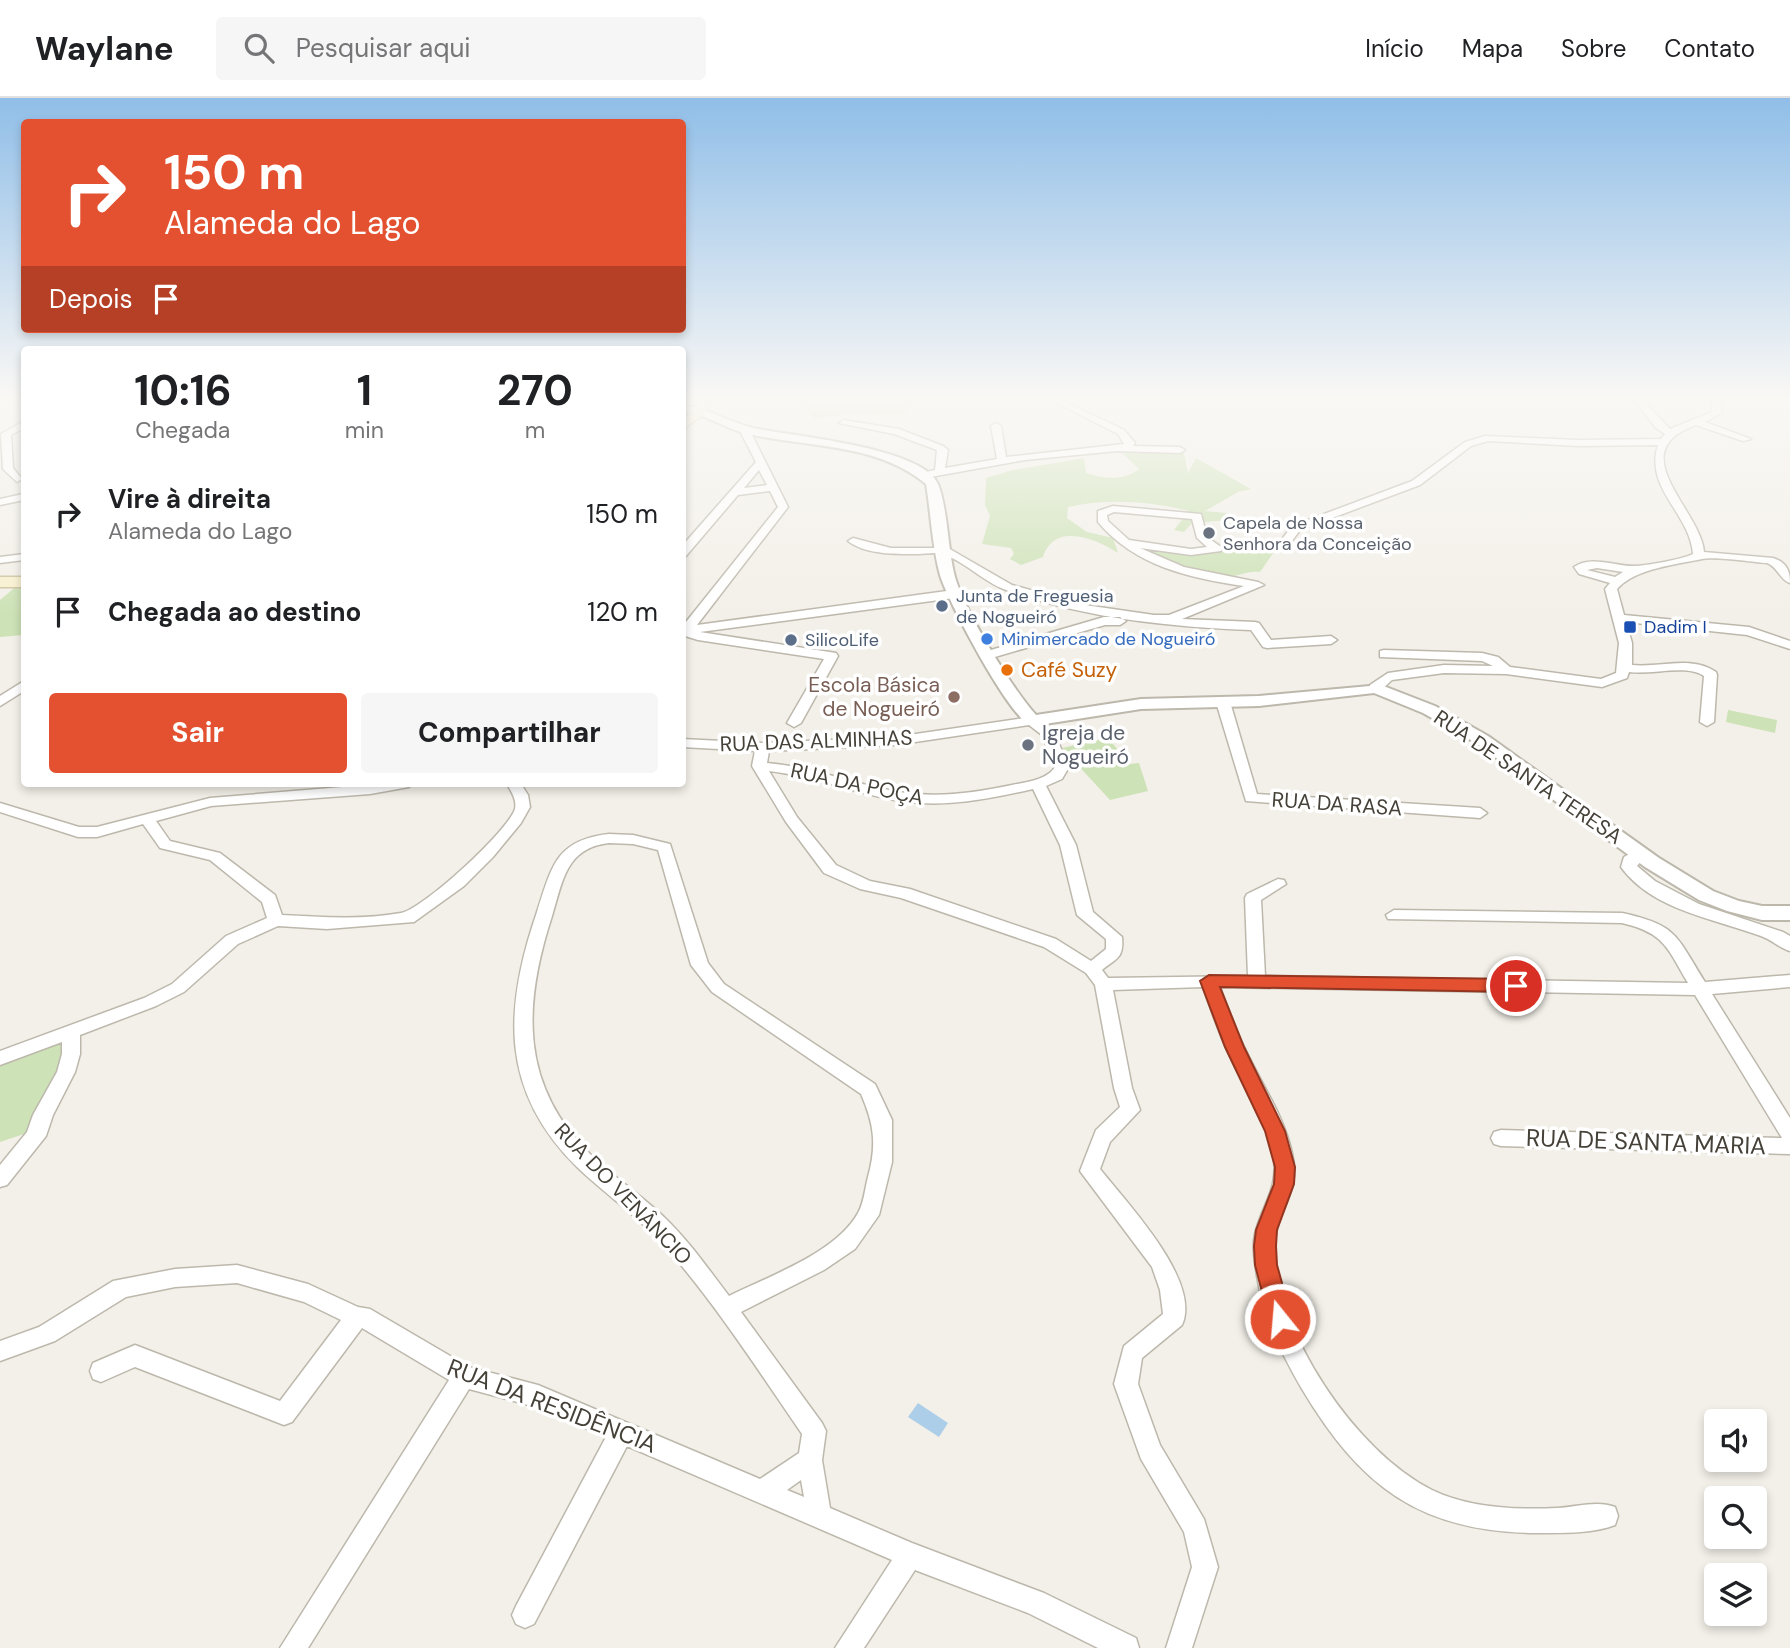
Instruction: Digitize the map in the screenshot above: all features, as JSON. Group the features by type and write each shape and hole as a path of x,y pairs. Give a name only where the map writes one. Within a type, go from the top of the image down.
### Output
{"main road":[{"path":"0,573 21,573"},
{"path":"0,582 21,582"}],"street":[{"path":"686,549 753,471"},
{"path":"686,629 783,507 764,471"},
{"path":"919,471 932,483 954,594 1013,700 1032,721 1048,733 1062,767 1057,776 1038,784 1068,845 1085,915 1114,937 1115,951 1097,977 1122,1088 1130,1110 1115,1120 1097,1143 1090,1171 1161,1262 1171,1290 1174,1318 1132,1353 1126,1384 1150,1451 1195,1528 1206,1567 1180,1648"},
{"path":"925,475 944,471"},
{"path":"1285,543 1296,528 1416,483 1432,471"},
{"path":"1659,471 1696,540 1699,555"},
{"path":"0,477 21,480"},
{"path":"735,492 773,488"},
{"path":"0,502 21,498"},
{"path":"1128,543 1191,552 1217,549 1202,538 1197,516 1113,509 1102,513 1103,522 1136,550 1209,578 1258,585 1171,620"},
{"path":"853,541 891,551 944,551 1008,587 1084,608 1185,624 1255,626 1267,645 1331,640"},
{"path":"1032,721 1141,704 1313,697 1383,690 1403,673 1444,669 1506,670 1602,683 1622,675 1626,668 1611,589 1616,581 1637,570 1693,559 1699,555 1769,559 1777,563 1790,580"},
{"path":"0,560 21,557"},
{"path":"1616,581 1583,572 1580,567 1597,565 1637,570"},
{"path":"686,630 954,594"},
{"path":"1618,618 1749,631 1790,645"},
{"path":"988,655 1104,621 1154,619"},
{"path":"686,630 698,636 832,656 793,723"},
{"path":"1384,654 1482,657 1494,660 1506,670"},
{"path":"1626,668 1652,671 1686,665 1704,670 1710,675 1707,722"},
{"path":"0,702 21,687"},
{"name":"RUA DE SANTA TERESA","path":"1383,690 1456,724 1549,786 1640,853 1718,901 1747,911 1775,915 1790,912"},
{"name":"RUA DA RASA","path":"1223,702 1251,798 1480,813"},
{"name":"RUA DAS ALMINHAS","path":"686,743 763,747 895,741 1032,721"},
{"path":"763,747 759,766 791,819 830,869 866,885 904,893 1050,943 1097,977 1698,989 1790,981"},
{"name":"RUA DA POÇA","path":"759,766 795,770 919,799 946,800 1038,784"},
{"path":"0,807 78,832 97,832 210,802 387,787"},
{"path":"0,1058 150,1002 178,988 232,940 276,920 327,923 408,918 458,882 488,854 516,820 523,807 521,795 516,787"},
{"path":"147,819 165,845 215,856 269,899 276,920"},
{"name":"RUA DO VENÂNCIO","path":"727,1308 816,1263 848,1242 869,1215 881,1162 882,1120 868,1089 718,988 697,956 665,847 649,841 600,839 576,847 564,861 536,935 524,977 521,1017 525,1061 539,1099 561,1135 606,1181 668,1235 727,1308 814,1431 810,1460 819,1516"},
{"path":"1640,853 1630,862 1629,867 1637,877 1696,908 1732,923 1771,932 1790,944"},
{"path":"1257,982 1253,898 1279,884"},
{"path":"1394,915 1622,918 1649,924 1668,936 1698,989 1790,1135"},
{"path":"1209,981 1234,1047 1275,1131 1285,1167 1284,1184 1266,1230 1266,1265 1270,1287 1295,1354 1314,1389 1341,1429 1370,1464 1393,1484 1418,1498 1494,1519 1532,1523 1606,1516"},
{"path":"0,1178 36,1136 72,1054 71,1031"},
{"name":"RUA DE SANTA MARIA","path":"1502,1138 1790,1146"},
{"name":"RUA DA RESIDÊNCIA","path":"0,1351 47,1334 121,1288 175,1278 237,1274 308,1294 357,1317 362,1316 464,1377 538,1396 909,1555 1035,1602 1126,1648"},
{"path":"101,1371 135,1356 284,1414 357,1317"},
{"path":"292,1648 464,1377"},
{"path":"525,1615 622,1431"},
{"path":"762,1492 810,1460"},
{"path":"848,1648 909,1555"}],"green space":[{"path":"1008,471 1086,471 1107,478 1133,473 1220,471 1251,489 1238,492 1205,511 1226,513 1229,520 1192,523 1184,532 1174,530 1189,511 1144,503 1113,502 1068,507 1067,518 1087,532 1113,538 1118,553 1087,538 1066,536 1048,546 1043,557 1021,565 1010,559 1014,554 1011,548 982,544 990,516 985,505 986,478"},
{"path":"1278,546 1260,572 1232,576 1194,570 1140,549 1216,551"},
{"path":"21,584 21,635 0,637 0,600"},
{"path":"1728,710 1777,720 1775,733 1726,722"},
{"path":"1108,738 1130,764 1139,763 1148,791 1110,800 1062,748"},
{"path":"52,1044 64,1044 68,1054 33,1131 0,1142 0,1065"}],"water":[{"path":"918,1403 948,1423 939,1437 908,1417"}],"place":[{"name":"Capela de Nossa Senhora da Conceição","path":"1209,533"},
{"name":"Junta de Freguesia de Nogueiró","path":"942,606"},
{"name":"Dadim I","path":"1630,627"},
{"name":"Minimercado de Nogueiró","path":"987,639"},
{"name":"SilicoLife","path":"791,640"},
{"name":"Café Suzy","path":"1007,670"},
{"name":"Escola Básica de Nogueiró","path":"954,697"},
{"name":"Igreja de Nogueiró","path":"1028,745"}],"route":[{"path":"1280,1319 1270,1287 1265,1246 1266,1230 1284,1184 1285,1167 1275,1131 1234,1047 1209,981 1516,986"}]}
